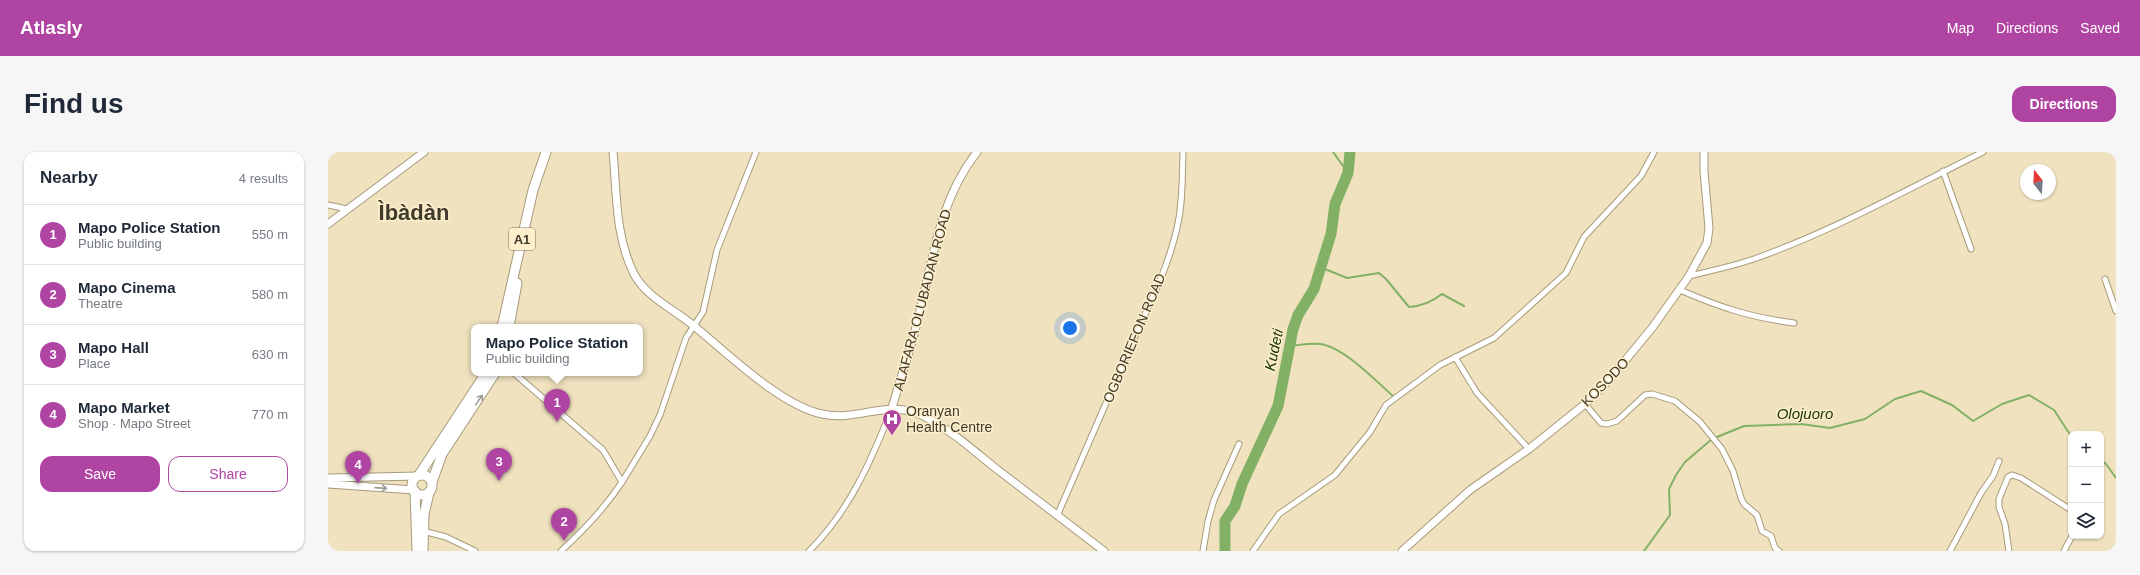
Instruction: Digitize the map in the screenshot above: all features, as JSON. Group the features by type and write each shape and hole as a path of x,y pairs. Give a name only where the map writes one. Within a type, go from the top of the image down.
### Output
{"highway":[{"name":"A1","path":"510,324 537,176 546,152"},
{"name":"A1","path":"503,324 530,214 553,152"},
{"path":"417,551 414,490 412,484 484,376"},
{"path":"423,551 423,531 429,493 442,454 494,376"},
{"path":"418,476 425,475 432,482"},
{"path":"414,490 422,495 429,493"}],"main road":[{"path":"328,224 424,152"},
{"path":"613,152 619,229 635,274 648,292 694,326 741,365 803,408 828,416 842,416 892,408 908,409 933,421 1104,551"},
{"name":"ALAFARA OLUBADAN ROAD","path":"892,408 910,350 939,229 956,185 977,152"},
{"name":"KOSODO","path":"1402,551 1470,490 1529,449 1585,404 1623,364 1680,290 1701,256 1707,243 1709,228 1704,171 1704,152"},
{"path":"328,484 418,476"},
{"path":"328,478 346,482 414,490"}],"street":[{"path":"561,551 594,518 612,496 652,433 660,415 679,353 686,338 703,312 717,250 756,152"},
{"name":"OGBORIEFON ROAD","path":"1057,516 1127,355 1153,301 1177,229 1181,206 1183,152"},
{"path":"1253,551 1279,514 1335,475 1362,442 1386,405 1427,374 1455,357 1494,338 1566,273 1584,237 1641,176 1654,152"},
{"path":"1689,276 1732,265 1772,252 1864,210 1983,152"},
{"path":"1943,171 1971,249"},
{"path":"328,205 347,209"},
{"path":"2105,279 2116,311"},
{"path":"1680,290 1730,311 1757,318 1794,322"},
{"path":"1455,357 1478,393 1529,449"},
{"path":"517,376 603,450 622,482"},
{"path":"1585,404 1601,423 1607,424 1616,421 1645,395 1652,394 1675,401 1700,422 1722,449 1733,470 1744,504 1757,515 1762,531 1771,536 1775,548 1779,551"},
{"path":"809,551 830,526 863,476 892,408"},
{"path":"1203,551 1208,521 1214,500 1239,444"},
{"path":"1950,551 1981,493 1993,476 1999,461"},
{"path":"2009,551 1999,507 1999,499 2008,477 2012,475 2021,478 2068,508"},
{"path":"423,531 446,537 475,551"},
{"path":"2064,551 2070,539"}],"waterway":[{"path":"1333,152 1348,173"},
{"name":"Kudeti","path":"1225,551 1225,521 1235,506 1242,484 1278,406 1293,329 1298,315 1314,289 1331,234 1335,204 1348,173 1350,152"},
{"path":"1320,267 1347,278 1379,273 1386,279 1409,307 1427,303 1442,294 1464,306"},
{"path":"1290,346 1309,344 1329,346 1349,358 1394,397"},
{"name":"Olojuoro","path":"1644,551 1670,515 1669,489 1685,462 1712,439 1744,426 1801,424 1830,428 1865,419 1895,399 1921,391 1952,405 1973,421 2002,404 2029,395 2054,410 2068,431"},
{"name":"Olojuoro","path":"2104,462 2116,478"}],"place":[{"name":"Mapo Police Station","path":"557,422"},
{"name":"Oranyan Health Centre","path":"892,436"},
{"name":"Mapo Hall","path":"499,481"},
{"name":"Mapo Market","path":"358,484"},
{"name":"Mapo Cinema","path":"564,541"}],"district":[{"name":"Ìbàdàn","path":"414,212"}]}
